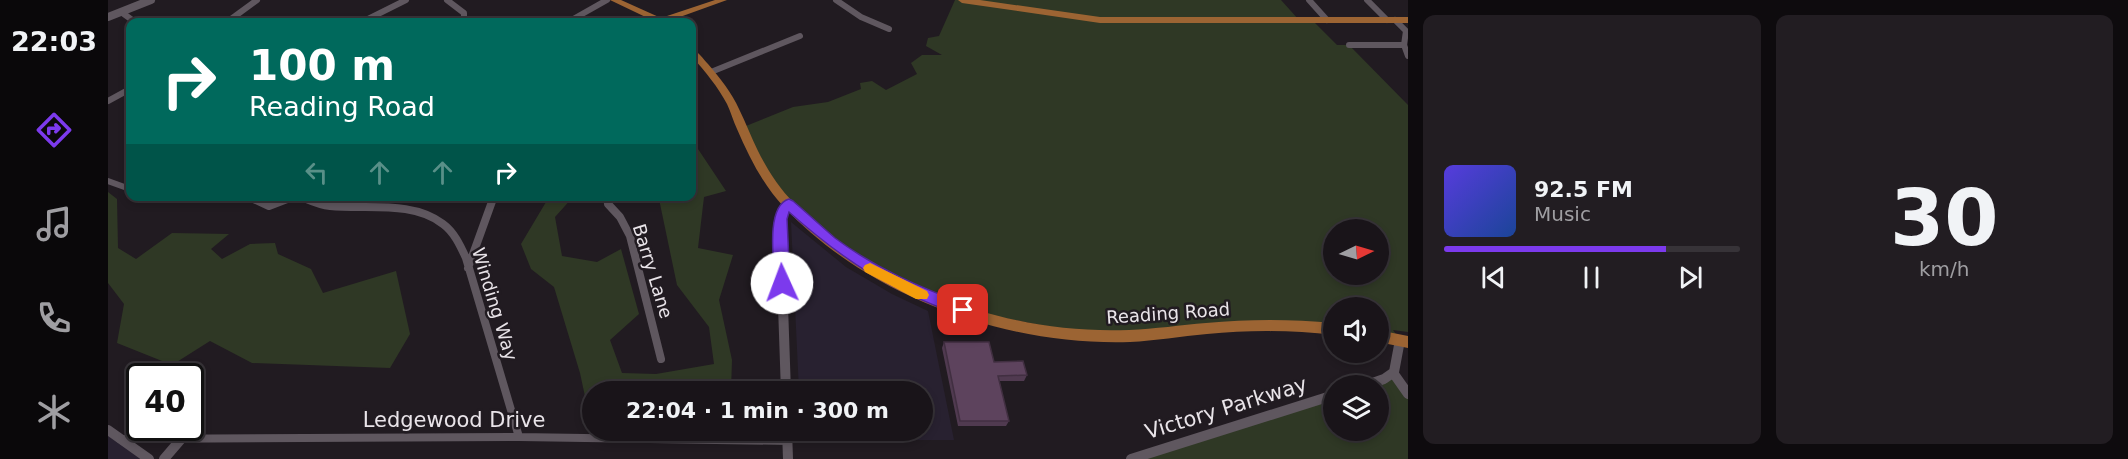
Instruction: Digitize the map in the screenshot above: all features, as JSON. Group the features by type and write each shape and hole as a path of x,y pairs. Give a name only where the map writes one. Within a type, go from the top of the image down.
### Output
{"main road":[{"path":"614,0 652,18"},
{"path":"672,18 723,0"},
{"path":"962,0 1100,20 1408,20"},
{"name":"Reading Road","path":"696,56 711,72 733,106 754,156 789,204 845,252 901,285 963,310 1029,327 1096,336 1142,335 1251,325 1323,328"},
{"path":"1389,338 1404,341"}],"street":[{"path":"108,17 151,0"},
{"path":"231,18 257,0"},
{"path":"370,18 405,0"},
{"path":"447,0 464,13 464,18"},
{"path":"575,18 607,0"},
{"path":"836,0 861,17 889,29"},
{"path":"1309,0 1327,20"},
{"path":"1367,0 1406,32 1404,45 1408,56"},
{"path":"121,12 129,18"},
{"path":"711,72 800,36"},
{"path":"1349,45 1404,45"},
{"path":"108,101 126,91"},
{"path":"108,181 126,188"},
{"name":"Winding Way","path":"258,201 269,206 283,201"},
{"name":"Winding Way","path":"312,201 327,206 405,208 438,220 459,240 519,437"},
{"path":"370,206 372,201"},
{"path":"468,268 493,201"},
{"name":"Barry Lane","path":"608,201 620,217 630,236 661,359"},
{"path":"786,381 780,219 783,210 789,204"},
{"path":"1389,376 1394,374 1398,368 1404,341"},
{"path":"1394,374 1408,394"},
{"name":"Victory Parkway","path":"1131,459 1323,398"},
{"path":"108,430 149,459"},
{"name":"Ledgewood Drive","path":"204,438 582,438"},
{"name":"Ledgewood Drive","path":"120,439 126,439"},
{"path":"164,459 179,441"},
{"path":"787,441 788,459"}],"shaded area":[{"path":"791,222 846,267 892,294 928,311 954,440 933,440 933,381 799,381"},
{"path":"108,430 149,459 108,459"}],"green space":[{"path":"955,0 1281,0 1299,20 1312,20 1337,45 1349,45 1408,105 1408,332 1393,330 1400,340 1389,338 1389,297 1323,297 1323,327 1096,336 963,310 869,267 789,204 741,128 793,107 828,102 861,89 860,83 872,81 886,90 917,74 911,63 922,55 942,55 926,46 928,38 939,36"},
{"path":"696,146 726,191 704,197 698,248 733,255 719,300 732,360 731,381 582,382 554,287 531,269 521,244 547,201 569,201 555,217 562,256 597,262 621,249 639,314 610,340 622,373 656,374 714,364 709,327 677,285 659,201 696,201"},
{"path":"108,192 117,199 118,248 136,259 172,233 229,234 211,249 222,259 250,244 275,243 278,254 311,269 323,293 396,271 410,334 390,368 252,363 210,341 175,363 167,363 117,343 124,304 108,283"},
{"path":"1394,374 1408,394 1408,459 1131,459 1323,398 1323,441 1389,441 1389,378"}],"building":[{"path":"944,342 989,342 994,362 1023,361 1027,375 998,376 1009,421 960,421"}],"slow traffic":[{"path":"870,268 921,295"}],"route":[{"path":"782,283 780,215 789,204 815,229 868,267 920,294 963,310"}]}
